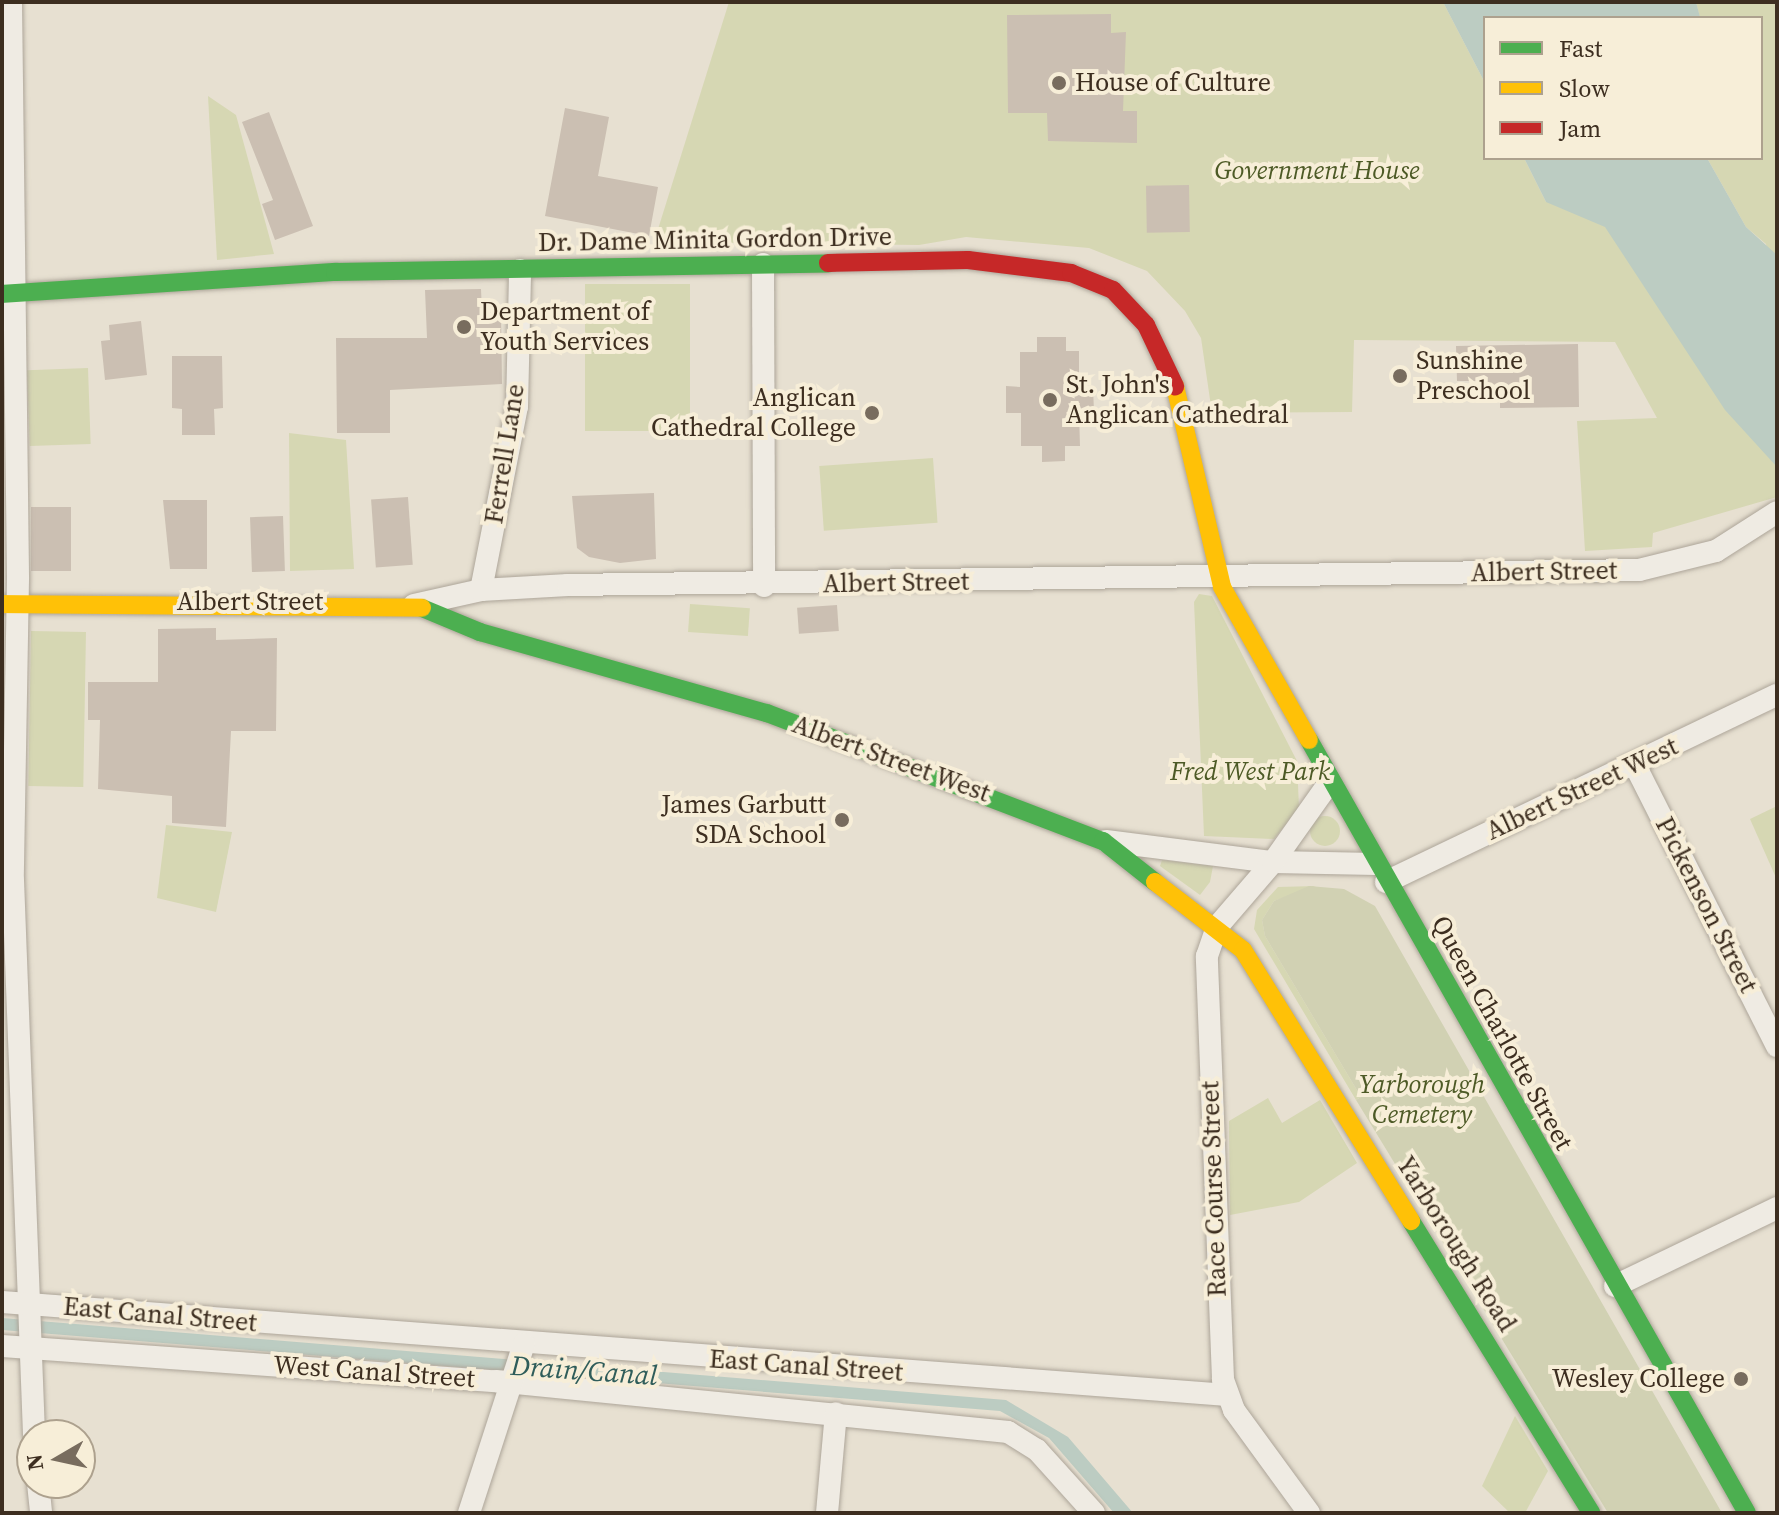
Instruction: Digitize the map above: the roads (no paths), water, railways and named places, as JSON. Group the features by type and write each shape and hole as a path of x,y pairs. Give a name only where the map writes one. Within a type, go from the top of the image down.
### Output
{"main road":[{"name":"Dr. Dame Minita Gordon Drive","path":"8,294 335,272 998,261 1071,273 1113,290 1146,325 1174,380 1217,576"},
{"name":"Queen Charlotte Street","path":"1217,576 1329,783 1747,1513"},
{"name":"Albert Street","path":"10,604 414,605"},
{"name":"Albert Street West","path":"414,605 480,632 767,713 1103,841"},
{"name":"Yarborough Road","path":"1103,841 1217,927 1253,965 1591,1513"}],"street":[{"path":"11,2 8,294 13,852 27,1326 33,1419"},
{"path":"763,264 764,586"},
{"name":"Ferrell Lane","path":"481,590 517,407 520,270"},
{"name":"Albert Street","path":"414,605 481,590 1664,568 1716,551 1777,512"},
{"name":"Albert Street West","path":"1103,841 1381,873 1635,765 1777,695"},
{"name":"Pickenson Street","path":"1635,765 1777,1046"},
{"name":"Race Course Street","path":"1227,1395 1212,1197 1207,956 1217,927 1273,862 1329,783"},
{"path":"1615,1286 1777,1208"},
{"name":"East Canal Street","path":"2,1302 27,1326 519,1363 1227,1395"},
{"name":"West Canal Street","path":"2,1346 27,1326 519,1363 836,1413 1008,1432 1037,1450 1094,1513"},
{"path":"469,1513 519,1363"},
{"path":"1227,1395 1309,1513"},
{"path":"827,1513 836,1413"}],"water":[{"path":"1443,2 1696,2 1700,16 1483,16 1483,79"},
{"path":"1525,160 1708,160 1746,227 1777,255 1777,467 1725,410 1605,227 1546,202"},
{"name":"Drain/Canal","path":"2,1318 1006,1400 1068,1437 1133,1513 1114,1513 1049,1438 1000,1411 2,1330"}],"place":[{"name":"House of Culture","path":"1059,83"},
{"name":"Department of Youth Services","path":"464,327"},
{"name":"Sunshine Preschool","path":"1400,376"},
{"name":"St. John's Anglican Cathedral","path":"1050,400"},
{"name":"Anglican Cathedral College","path":"872,413"},
{"name":"James Garbutt SDA School","path":"842,820"},
{"name":"Wesley College","path":"1741,1379"}],"park label":[{"name":"Government House","path":"1317,171"},
{"name":"Fred West Park","path":"1250,772"},
{"name":"Yarborough Cemetery","path":"1422,1100"}]}
